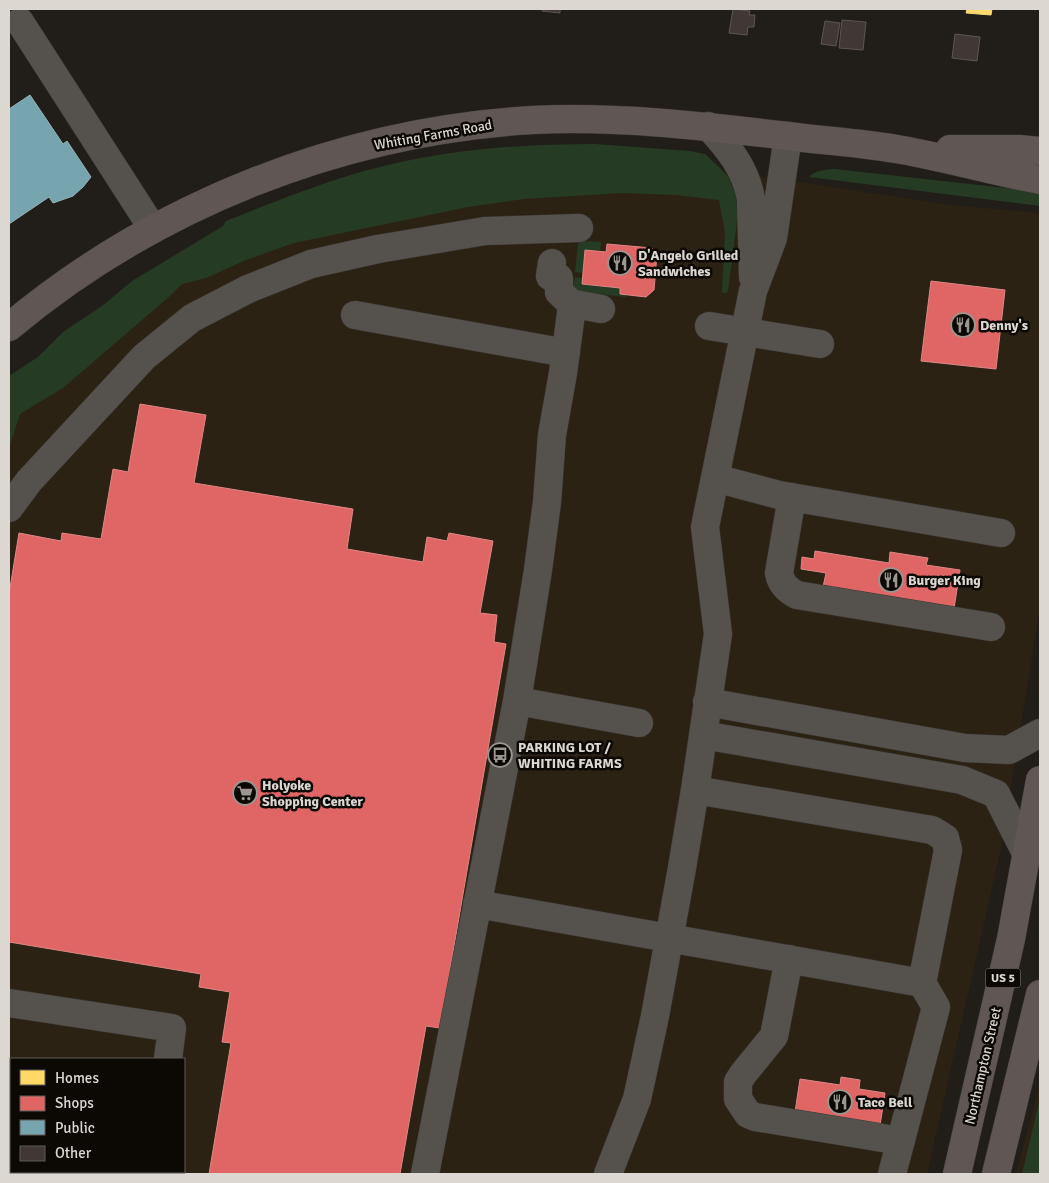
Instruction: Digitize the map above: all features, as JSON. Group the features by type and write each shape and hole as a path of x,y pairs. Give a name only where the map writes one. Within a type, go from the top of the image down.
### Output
{"main road":[{"name":"Whiting Farms Road","path":"9,327 94,263 153,228 220,196 299,165 340,153 419,135 495,124 575,119 708,126 901,150 1040,180"},
{"name":"Whiting Farms Road","path":"901,150 1040,150"},
{"name":"Northampton Street","path":"957,1174 1009,948 1040,780"},
{"path":"996,1174 1040,994"}],"lane":[{"path":"20,22 153,228"},
{"path":"708,126 725,144 739,165 749,187 753,291"},
{"path":"608,1174 637,1099 655,1016 695,790 718,634 705,527 753,291 773,238 788,136"},
{"path":"9,508 29,481 144,358 192,318 248,289 310,264 378,249 485,231 579,228"},
{"path":"552,263 550,276 559,278 559,292 573,305 601,309"},
{"path":"425,1174 517,701 547,502 552,435 573,305"},
{"path":"354,315 566,353"},
{"path":"709,326 820,344"},
{"path":"715,478 792,497 1001,532"},
{"path":"792,497 778,572 780,581 790,592 797,595 991,627"},
{"path":"517,701 639,723"},
{"path":"708,702 965,748 1008,750 1040,733"},
{"path":"703,734 962,780 996,794 1026,853"},
{"path":"695,790 932,830 944,838 948,850 922,983 936,1007 892,1174"},
{"path":"478,904 922,983"},
{"path":"788,959 766,1024 772,1040 738,1082 738,1099 748,1114 756,1117 901,1140"},
{"path":"9,1003 172,1028 168,1058"}],"shaded area":[{"name":"Holyoke Shopping Center","path":"701,167 950,205 1040,213 1040,608 1000,853 927,1174 9,1174 9,405 287,209"},
{"path":"1040,1084 1040,1174 1016,1174"}],"green space":[{"path":"595,144 690,151 705,154 721,169 728,177 735,193 738,213 728,291 726,293 722,291 725,233 719,200 676,195 622,193 524,199 468,207 294,243 246,260 206,278 182,284 63,388 20,414 9,448 9,376 38,357 63,332 102,306 132,281 223,226 226,221 326,183 388,165 490,148"},
{"path":"835,169 1006,188 1040,194 1040,206 809,177 817,172"},
{"path":"580,241 601,242 600,251 585,250 583,273 575,272"},
{"path":"575,277 582,278 582,284 620,288 620,294 627,295 626,297 578,292 573,288"},
{"path":"1040,1098 1040,1174 1022,1174"}],"building: Homes":[{"path":"967,9 992,9 991,15 966,13"}],"building: Shops":[{"name":"D'Angelo Grilled Sandwiches","path":"607,244 652,248 657,254 654,290 646,297 620,294 620,288 582,284 585,250 606,252"},
{"name":"Denny's","path":"931,281 1005,290 996,369 921,361"},
{"name":"Holyoke Shopping Center","path":"140,404 206,415 194,483 353,509 347,549 423,562 427,537 447,541 449,533 493,541 480,613 497,615 494,642 506,644 440,1028 426,1026 400,1174 209,1174 231,1043 222,1042 230,992 199,987 201,974 9,942 9,594 19,533 61,541 62,533 101,539 113,469 128,472"},
{"name":"Burger King","path":"815,551 889,563 890,552 928,558 926,565 960,570 953,615 823,587 826,573 801,569 802,557 814,559"},
{"name":"Taco Bell","path":"841,1077 860,1080 859,1089 885,1093 879,1132 794,1119 800,1079 840,1085"}],"building: Public":[{"path":"30,95 63,144 67,141 91,177 73,196 53,203 49,197 9,224 9,109"}],"building: Other":[{"path":"543,9 560,9 560,13 542,11"},
{"path":"733,9 750,11 749,15 755,15 754,27 748,27 747,35 729,33"},
{"path":"842,20 866,22 863,50 839,48"},
{"path":"825,21 840,23 836,46 821,44"},
{"path":"955,34 980,37 977,61 952,58"}],"place":[{"name":"D'Angelo Grilled Sandwiches","path":"620,263"},
{"name":"Denny's","path":"963,325"},
{"name":"Burger King","path":"891,580"},
{"name":"PARKING LOT / WHITING FARMS","path":"500,755"},
{"name":"Holyoke Shopping Center","path":"245,793"},
{"name":"Taco Bell","path":"840,1102"}]}
